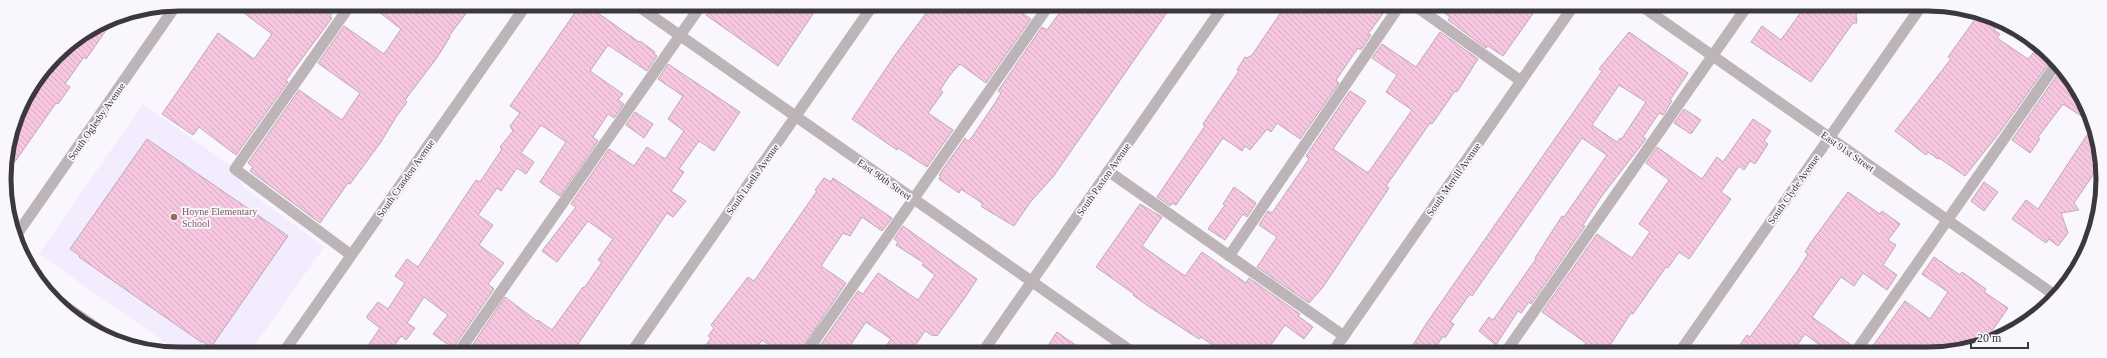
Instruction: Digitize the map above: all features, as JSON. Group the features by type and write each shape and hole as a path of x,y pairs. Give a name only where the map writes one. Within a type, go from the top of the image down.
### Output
{"street":[{"name":"South Oglesby Avenue","path":"19,230 172,11"},
{"path":"346,11 235,169 351,255"},
{"name":"South Crandon Avenue","path":"287,347 522,11"},
{"name":"East 90th Street","path":"645,11 1126,347"},
{"path":"462,347 697,11"},
{"name":"South Luella Avenue","path":"635,347 870,11"},
{"path":"810,347 1045,11"},
{"name":"South Paxton Avenue","path":"986,347 1220,11"},
{"path":"1229,256 1396,11"},
{"path":"1422,11 1521,81"},
{"name":"South Merrill Avenue","path":"1336,347 1570,11"},
{"name":"East 91st Street","path":"1648,11 2051,293"},
{"path":"1509,347 1744,11"},
{"name":"South Clyde Avenue","path":"1683,347 1918,11"},
{"path":"1859,347 2054,68"},
{"path":"1108,171 1344,336"}],"shaded area":[{"name":"Hoyne Elementary School","path":"143,104 231,166 243,187 324,247 253,347 171,347 39,254"}],"building":[{"path":"241,11 333,11 330,16 332,18 286,80 288,82 236,155 199,127 193,135 162,114 218,33 254,59 272,34"},
{"path":"378,11 412,11 417,14 419,11 468,11 449,36 450,37 436,59 405,100 407,102 381,142 350,184 348,183 320,223 250,171 253,167 248,163 299,90 342,120 360,93 318,63 344,26 384,54 401,29"},
{"path":"576,11 595,11 639,42 640,41 655,52 654,54 657,56 647,71 608,45 590,71 623,94 618,100 624,104 614,118 608,114 593,137 598,141 560,196 540,182 566,142 541,125 521,153 534,162 526,174 517,168 501,191 497,188 478,215 493,225 479,245 504,263 488,284 494,289 454,347 433,334 448,315 424,297 407,323 415,328 406,340 401,336 393,347 373,347 369,344 380,328 367,318 367,316 378,302 388,309 405,283 395,276 407,259 418,267 476,180 480,182 502,149 500,147 513,131 510,126 520,113 510,106"},
{"path":"709,11 815,11 778,66 706,15"},
{"path":"928,11 1019,11 1031,19 986,83 960,64 950,75 940,90 943,92 928,113 953,130 927,167 898,148 897,150 852,119 893,58"},
{"path":"1061,11 1168,11 1053,177 1031,201 1014,226 982,207 982,203 961,189 959,193 939,179 941,176 939,175 965,138 968,141 972,137 1001,93 998,91 1042,27 1047,30"},
{"path":"1282,11 1385,11 1368,34 1371,35 1361,50 1358,48 1336,80 1339,83 1300,139 1277,123 1271,132 1267,129 1250,150 1245,146 1242,151 1223,138 1176,205 1172,203 1170,206 1157,197 1205,126 1203,124 1239,71 1237,70 1245,57 1247,58 1252,55"},
{"path":"1442,11 1535,11 1503,56 1488,46 1486,48 1448,20 1450,17"},
{"path":"1802,11 1859,11 1856,15 1857,23 1853,23 1811,82 1751,42 1762,26 1781,40"},
{"path":"1976,18 1997,26 1994,30 2000,34 1997,38 2028,59 2034,52 2049,63 2000,132 1965,176 1928,152 1926,155 1895,131 1951,59 1948,57"},
{"path":"109,27 86,59 84,57 65,84 70,87 58,104 56,103 11,167 14,146 20,125 28,105 39,86 60,60 68,53 86,39"},
{"path":"1440,32 1478,59 1457,92 1455,91 1432,124 1430,123 1386,186 1389,188 1323,287 1309,303 1257,267 1277,237 1259,225 1268,211 1272,213 1309,159 1306,156 1350,91 1366,101 1333,149 1368,173 1412,110 1386,92 1397,75 1372,58 1382,44 1416,67"},
{"path":"1629,32 1688,73 1670,100 1672,101 1663,115 1659,113 1643,137 1646,139 1601,197 1583,225 1585,226 1531,304 1529,302 1521,313 1518,311 1496,345 1479,331 1489,317 1493,320 1536,259 1535,258 1562,216 1564,217 1607,155 1582,138 1472,296 1470,294 1450,322 1454,324 1445,338 1443,336 1436,347 1412,347 1426,324 1602,71 1599,69","holes":["1619,85 1646,102 1621,140 1620,138 1617,142 1592,125"]},
{"path":"668,64 740,112 714,151 699,141 679,169 684,172 671,191 686,201 673,217 667,213 576,347 471,347 505,297 537,321 538,320 552,330 583,287 584,288 602,262 598,260 613,239 588,221 557,262 542,251 576,207 571,204 609,149 634,166 647,147 665,159 684,131 668,119 683,96 658,79"},
{"path":"2058,73 2068,86 2079,105 2084,118 2063,104 2038,137 2040,139 2030,153 2012,140"},
{"path":"1684,109 1701,120 1691,134 1674,123"},
{"path":"635,112 653,124 644,138 626,125"},
{"path":"1753,119 1771,131 1764,141 1768,144 1755,164 1750,161 1744,170 1739,166 1721,192 1731,199 1689,259 1679,252 1668,268 1666,267 1633,314 1631,313 1609,347 1583,347 1586,343 1542,312 1597,234 1632,258 1650,232 1639,224 1669,180 1646,163 1657,147 1702,179 1717,157 1723,162"},
{"path":"2089,132 2093,146 2096,170 2074,203 2079,210 2061,213 2068,233 2058,246 2049,239 2046,243 2012,219 2026,200 2038,209"},
{"path":"147,139 288,236 211,347 202,341 201,342 79,257 80,256 70,249"},
{"path":"824,178 831,182 833,178 892,218 882,231 862,217 850,236 843,233 821,266 846,283 803,347 772,347 762,340 757,347 704,347 711,338 708,336 714,328 711,325 748,277 754,281 817,191 815,190"},
{"path":"1984,182 1998,192 1984,211 1971,201"},
{"path":"1234,187 1256,203 1247,217 1243,214 1225,240 1208,229 1225,205 1223,204"},
{"path":"1848,192 1880,214 1882,211 1900,224 1888,240 1896,245 1883,265 1897,275 1887,290 1863,273 1854,286 1841,277 1812,317 1851,345 1850,347 1823,347 1805,334 1796,347 1738,347 1747,335 1750,337 1798,270 1808,254 1805,252"},
{"path":"1140,204 1162,217 1142,246 1185,276 1202,252 1246,283 1249,278 1300,314 1298,316 1313,327 1304,339 1285,325 1269,347 1215,347 1201,337 1199,339 1148,306 1133,295 1134,294 1096,267"},
{"path":"903,226 977,279 937,336 933,336 925,331 914,347 885,347 891,339 866,322 849,347 819,347 858,291 863,294 878,273 918,300 935,275 922,265 924,263 896,245 898,242 894,239"},
{"path":"1934,257 1960,275 1962,272 1986,289 1984,292 2008,308 1989,335 1982,338 1961,344 1939,347 1872,347 1905,301 1930,319 1948,292 1922,274"},
{"path":"1057,332 1078,347 1047,347"}],"place":[{"name":"Hoyne Elementary School","path":"174,217"}]}
